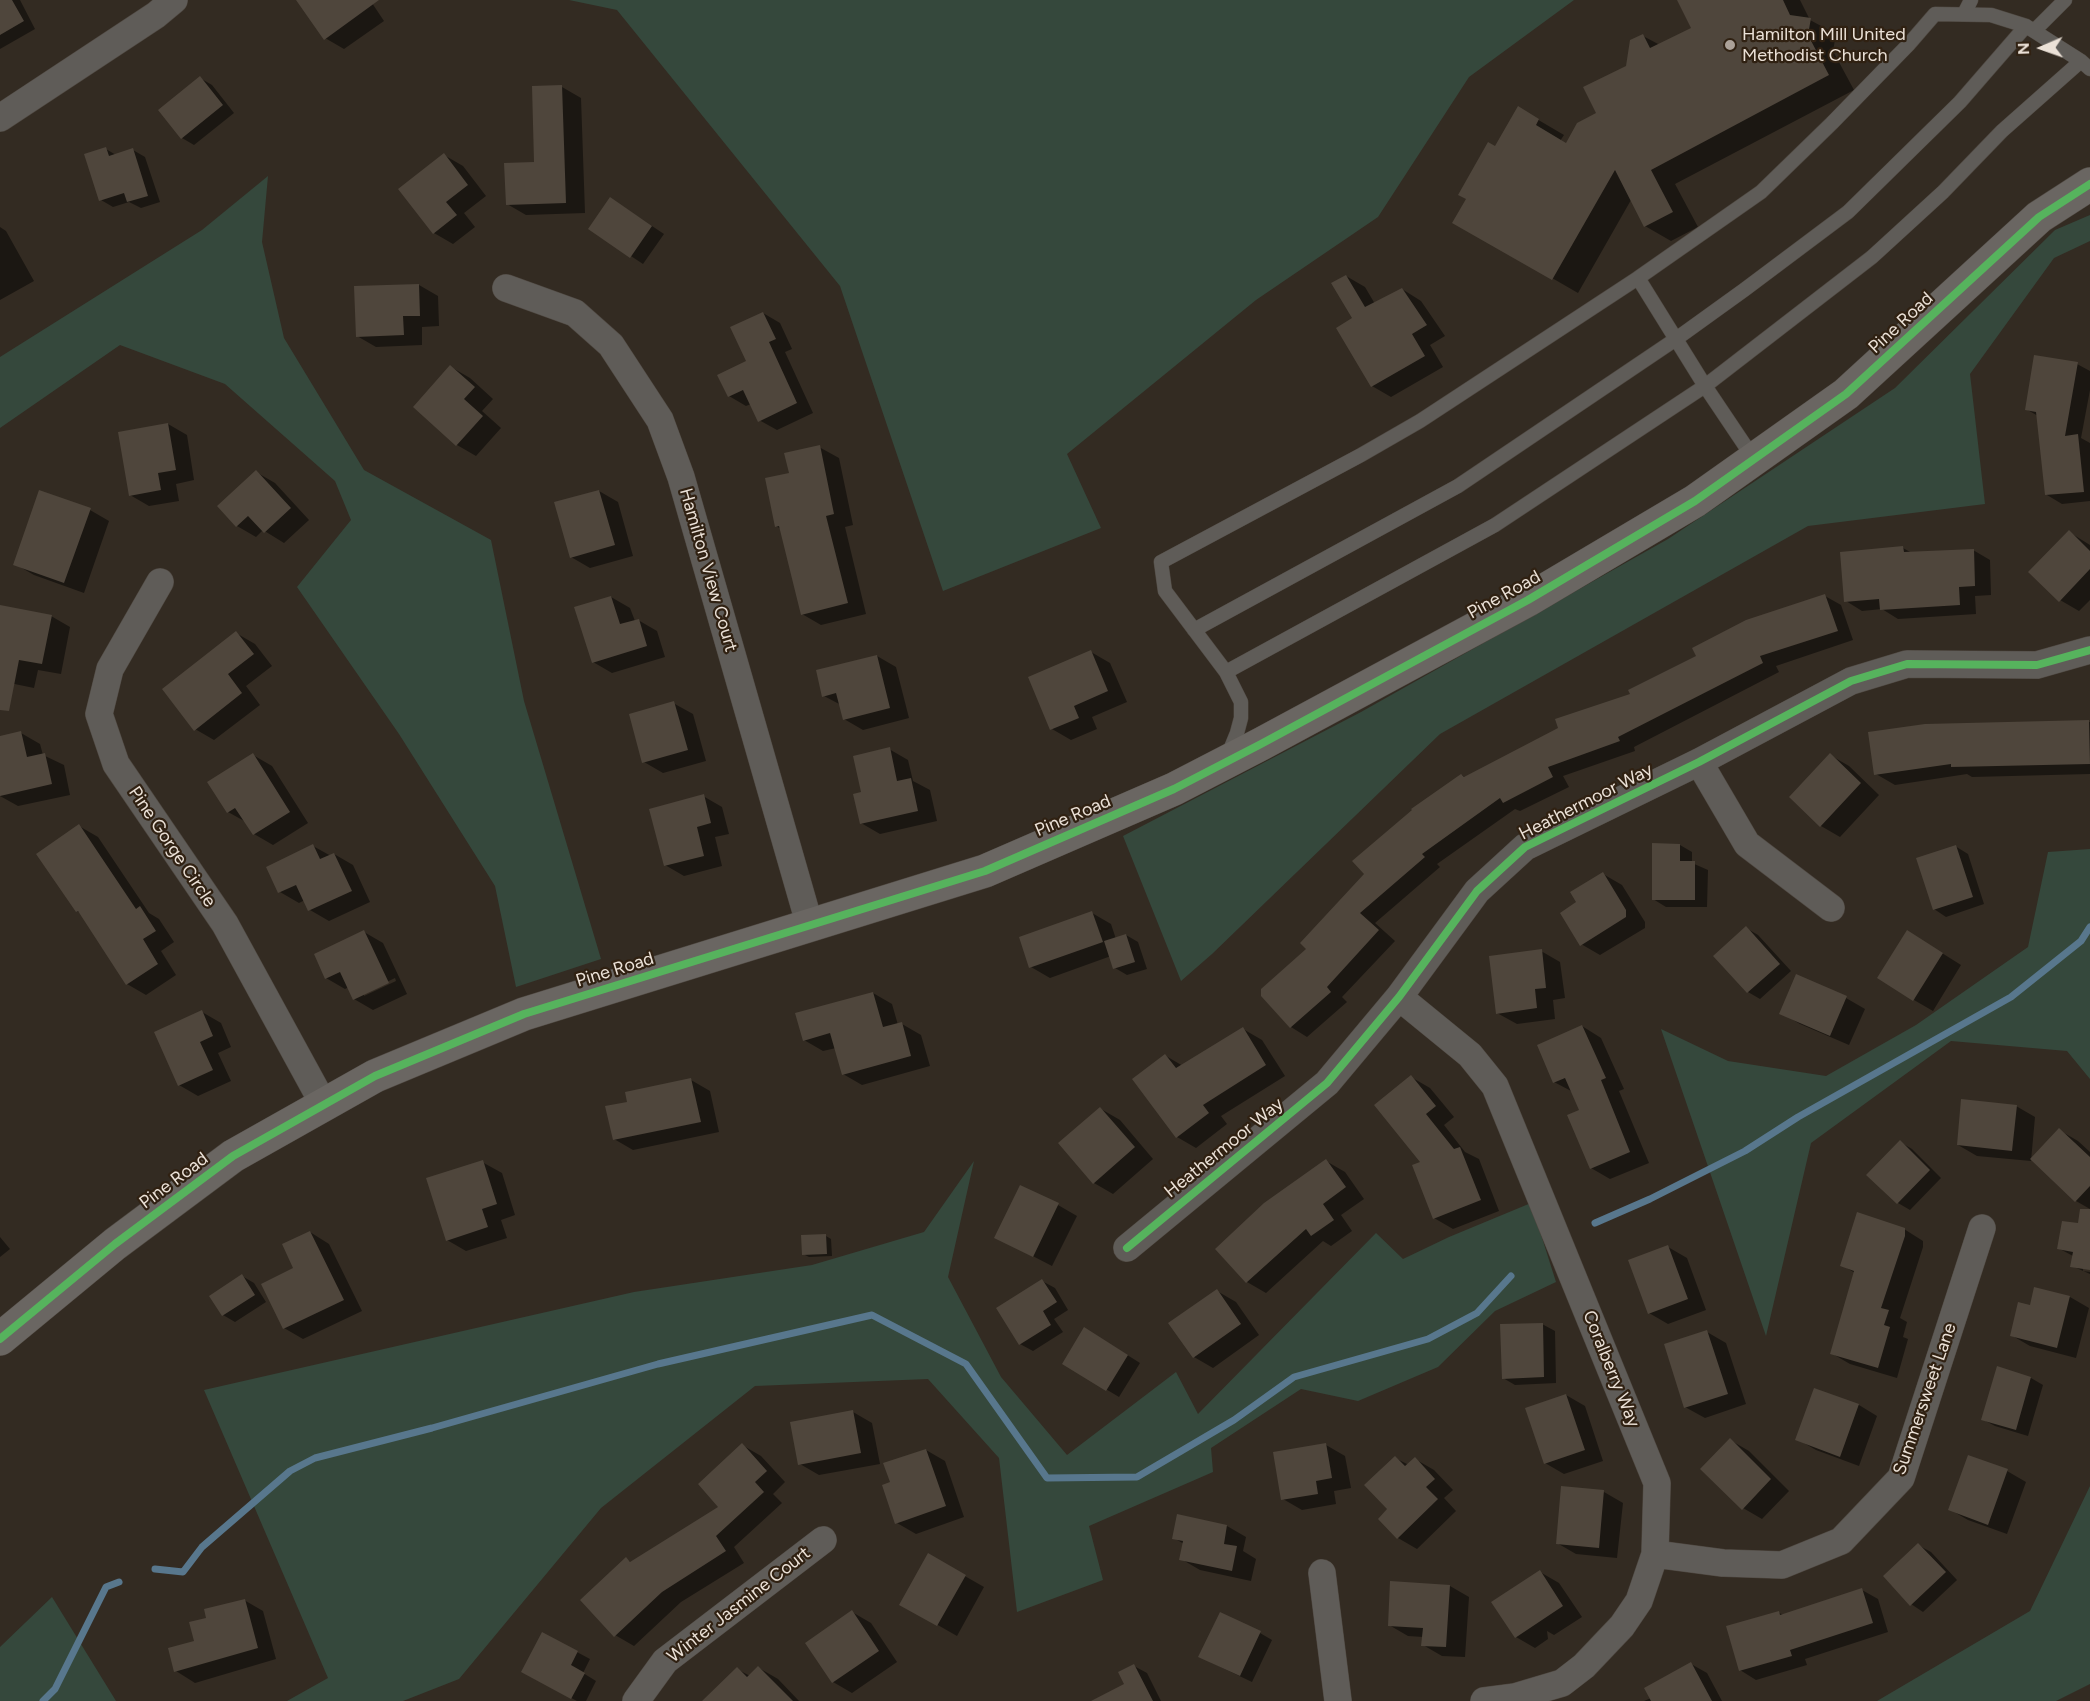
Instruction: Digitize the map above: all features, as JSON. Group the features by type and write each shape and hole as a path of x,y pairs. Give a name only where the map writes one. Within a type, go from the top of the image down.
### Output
{"street":[{"path":"0,118 156,15 174,0"},
{"name":"Pine Road","path":"0,1339 115,1244 232,1156 375,1076 524,1014 985,871 1174,789 1528,600 1695,501 1846,394 2039,218 2090,184"},
{"name":"Hamilton View Court","path":"506,288 575,313 611,345 660,420 681,477 810,926"},
{"name":"Pine Gorge Circle","path":"160,582 110,669 99,714 116,764 225,924 324,1105"},
{"name":"Heathermoor Way","path":"1127,1248 1327,1083 1399,997 1477,891 1525,847 1699,762 1851,681 1907,664 2037,665 2090,650"},
{"path":"1699,762 1747,844 1831,908"},
{"name":"Coralberry Way","path":"1399,997 1470,1055 1495,1086 1657,1483 1655,1554 1638,1601 1622,1626 1584,1666 1562,1683 1515,1697 1484,1701"},
{"name":"Summersweet Lane","path":"1655,1554 1723,1563 1782,1565 1841,1541 1901,1478 1982,1228"},
{"name":"Winter Jasmine Court","path":"636,1701 665,1661 823,1540"},
{"path":"1322,1573 1338,1701"}],"lane":[{"path":"1965,14 1971,0"},
{"path":"1194,630 1458,486 1676,339 1848,212 1960,102 2030,29 2065,0"},
{"path":"1225,762 1241,718 1240,702 1226,672 1165,591 1161,562 1361,456 1420,421 1638,278 1761,192 1832,123 1935,14 1991,15 2030,29 2086,65 2002,132 1943,192 1872,257 1705,386 1495,525 1226,672"},
{"path":"1638,278 1705,386 1754,459"}],"green space":[{"path":"569,0 1574,0 1469,77 1378,217 1256,300 1067,454 1101,528 943,591 840,286 617,10"},
{"path":"268,176 262,242 284,338 364,470 491,540 524,701 601,959 516,987 495,886 399,734 297,587 351,520 335,481 225,384 120,345 0,428 0,357 202,230"},
{"path":"2090,215 2090,241 2054,258 1970,374 1985,504 1808,526 1440,734 1212,954 1181,981 1123,836 1361,712 1668,539 1895,388 2055,230"},
{"path":"2090,849 2090,1079 2067,1051 1951,1041 1811,1143 1766,1336 1661,1029 1728,1061 1826,1076 1916,1025 2028,947 2048,852"},
{"path":"974,1161 948,1277 1001,1377 1067,1455 1176,1372 1198,1414 1376,1233 1403,1259 1531,1203 1556,1282 1495,1311 1438,1367 1358,1401 1301,1389 1211,1448 1213,1472 1089,1526 1103,1580 1017,1612 999,1458 928,1379 755,1386 601,1508 459,1679 403,1701 287,1701 328,1678 204,1390 634,1292 812,1265 924,1232"},
{"path":"2090,1486 2090,1684 2056,1701 1877,1701 2030,1611"},
{"path":"52,1597 116,1701 0,1701 0,1647"}],"building":[{"path":"0,0 12,0 24,21 0,35"},
{"path":"296,0 379,0 324,40"},
{"path":"1677,0 1783,0 1790,15 1811,18 1808,35 1829,75 1651,170 1673,212 1644,227 1615,170 1552,280 1452,223 1466,199 1458,195 1488,142 1495,146 1518,106 1539,119 1536,125 1566,143 1577,123 1596,113 1583,87 1626,66 1630,40 1643,34 1650,48 1691,28"},
{"path":"200,76 223,105 181,139 158,110"},
{"path":"562,85 566,203 506,205 504,163 534,162 532,86"},
{"path":"106,147 109,156 133,148 148,196 127,202 124,193 99,201 84,154"},
{"path":"444,153 468,185 446,202 457,215 433,234 398,189"},
{"path":"610,197 652,226 630,258 588,229"},
{"path":"1346,275 1365,307 1402,288 1427,325 1412,334 1425,356 1371,387 1336,328 1352,318 1331,283"},
{"path":"419,284 420,316 403,316 404,335 356,337 354,286"},
{"path":"763,312 776,339 769,342 797,403 758,422 743,390 728,397 717,375 746,361 730,327"},
{"path":"2034,355 2078,362 2065,436 2078,434 2084,492 2045,495 2036,412 2025,410"},
{"path":"450,365 475,387 464,399 483,416 456,446 413,407"},
{"path":"168,423 176,470 158,473 161,490 129,496 118,432"},
{"path":"820,445 834,514 826,516 848,603 801,615 779,526 775,527 765,478 789,473 784,453"},
{"path":"256,470 291,508 264,533 248,516 236,527 217,506"},
{"path":"39,490 91,508 64,583 13,565"},
{"path":"599,490 615,545 570,558 554,502"},
{"path":"2069,530 2090,551 2090,569 2059,602 2028,572"},
{"path":"1903,546 1904,552 1974,549 1975,586 1959,587 1960,605 1880,610 1879,599 1844,602 1840,552"},
{"path":"1825,594 1838,631 1760,656 1763,663 1618,737 1620,741 1548,767 1553,777 1503,803 1500,798 1422,854 1425,857 1360,913 1379,930 1327,987 1331,992 1290,1028 1261,996 1261,989 1306,949 1300,943 1364,874 1352,861 1411,809 1461,774 1464,777 1558,728 1555,719 1630,694 1628,690 1696,656 1692,648 1746,620"},
{"path":"611,596 620,624 639,619 647,646 592,663 574,607"},
{"path":"0,605 52,615 42,664 19,660 9,711 0,710"},
{"path":"236,631 254,654 228,674 242,693 194,731 162,689"},
{"path":"1091,650 1108,691 1074,706 1079,718 1050,730 1028,677"},
{"path":"877,655 890,708 843,720 836,693 822,697 816,670"},
{"path":"674,701 688,750 642,763 629,714"},
{"path":"2089,720 2090,764 1951,767 1951,764 1874,775 1868,732 1925,724"},
{"path":"21,731 27,757 45,753 52,784 0,796 0,736"},
{"path":"890,747 897,781 911,778 918,811 860,824 853,794 861,792 853,756"},
{"path":"253,753 290,812 253,835 235,808 227,813 207,782"},
{"path":"1830,753 1861,783 1820,827 1789,797"},
{"path":"704,794 711,823 697,827 704,856 664,866 649,809"},
{"path":"79,824 136,909 140,906 156,931 143,939 158,964 126,985 78,911 76,912 36,854"},
{"path":"1652,843 1680,844 1680,861 1695,861 1695,900 1652,900"},
{"path":"313,844 320,859 334,853 352,891 308,911 296,885 278,893 266,867"},
{"path":"1956,845 1973,897 1933,910 1916,858"},
{"path":"1603,872 1626,910 1626,917 1580,946 1560,913 1576,902 1570,892"},
{"path":"1092,911 1103,942 1029,968 1019,937"},
{"path":"1746,926 1780,964 1747,993 1713,956"},
{"path":"364,930 389,983 353,1000 340,972 325,979 314,954"},
{"path":"1907,930 1943,953 1913,1001 1877,978"},
{"path":"1126,934 1135,962 1113,969 1104,941"},
{"path":"1542,949 1546,988 1535,989 1537,1008 1496,1014 1489,956"},
{"path":"1796,974 1847,996 1830,1036 1779,1014"},
{"path":"873,992 883,1027 902,1022 911,1056 842,1075 830,1033 803,1041 795,1013"},
{"path":"202,1010 213,1036 200,1042 213,1070 178,1086 154,1032"},
{"path":"1582,1025 1606,1078 1601,1080 1630,1152 1590,1169 1567,1115 1579,1110 1565,1078 1553,1083 1537,1045"},
{"path":"1243,1027 1266,1065 1203,1105 1209,1113 1176,1138 1132,1079 1165,1054 1176,1068"},
{"path":"1411,1075 1436,1106 1426,1114 1454,1149 1460,1147 1481,1200 1433,1219 1412,1165 1420,1162 1374,1105"},
{"path":"691,1078 701,1122 613,1140 605,1106 627,1102 625,1092"},
{"path":"1961,1099 2017,1105 2012,1151 1957,1145"},
{"path":"1100,1107 1135,1147 1093,1184 1058,1143"},
{"path":"2059,1128 2090,1157 2090,1186 2075,1202 2030,1159"},
{"path":"1900,1140 1930,1170 1897,1204 1866,1175"},
{"path":"1326,1159 1346,1187 1323,1204 1334,1220 1311,1236 1306,1229 1246,1283 1215,1249 1264,1203"},
{"path":"483,1160 497,1204 482,1209 488,1227 446,1241 426,1178"},
{"path":"1020,1185 1059,1203 1033,1257 994,1238"},
{"path":"2080,1209 2090,1209 2090,1270 2070,1267 2073,1252 2057,1249 2062,1221 2078,1223"},
{"path":"1857,1212 1905,1228 1905,1236 1881,1308 1889,1310 1884,1325 1890,1327 1878,1368 1830,1354 1854,1271 1840,1266"},
{"path":"310,1231 344,1300 283,1329 261,1284 293,1268 282,1244"},
{"path":"826,1234 827,1254 802,1255 801,1235"},
{"path":"1668,1245 1688,1299 1648,1314 1628,1260"},
{"path":"242,1274 255,1295 222,1316 209,1296"},
{"path":"1042,1279 1057,1302 1043,1311 1051,1325 1019,1345 996,1308"},
{"path":"2034,1287 2070,1296 2057,1348 2010,1336 2018,1302 2030,1305"},
{"path":"1217,1289 1241,1324 1193,1358 1168,1323"},
{"path":"1543,1323 1544,1377 1502,1379 1500,1324"},
{"path":"1084,1327 1128,1355 1106,1391 1062,1364"},
{"path":"1707,1330 1728,1394 1684,1408 1664,1344"},
{"path":"1997,1366 2031,1377 2016,1430 1981,1420"},
{"path":"1814,1388 1859,1404 1840,1457 1795,1440"},
{"path":"1566,1394 1585,1450 1544,1464 1525,1408"},
{"path":"853,1410 861,1453 798,1465 790,1422"},
{"path":"1730,1438 1771,1479 1742,1510 1700,1469"},
{"path":"742,1443 767,1471 755,1482 764,1492 716,1536 726,1551 662,1592 614,1637 580,1600 626,1557 630,1562 718,1507 698,1484"},
{"path":"1326,1443 1332,1478 1316,1481 1318,1494 1281,1500 1273,1452"},
{"path":"926,1449 946,1506 895,1524 882,1485 890,1482 883,1463"},
{"path":"1968,1455 2008,1469 1988,1525 1948,1510"},
{"path":"1395,1456 1405,1466 1415,1457 1435,1479 1426,1487 1438,1499 1397,1539 1378,1519 1387,1509 1364,1485"},
{"path":"1561,1486 1604,1490 1599,1548 1556,1544"},
{"path":"1177,1514 1227,1525 1224,1544 1237,1546 1232,1571 1179,1560 1183,1541 1172,1539"},
{"path":"1918,1543 1946,1572 1910,1606 1883,1576"},
{"path":"928,1553 966,1575 937,1626 899,1605"},
{"path":"1540,1570 1563,1606 1515,1638 1491,1602"},
{"path":"1390,1581 1450,1585 1446,1647 1421,1646 1423,1628 1388,1626"},
{"path":"1862,1588 1873,1623 1790,1650 1792,1656 1739,1671 1726,1626 1779,1611 1780,1615"},
{"path":"245,1599 258,1648 174,1672 168,1648 194,1641 189,1622 206,1618 204,1609"},
{"path":"852,1610 879,1651 832,1683 805,1643"},
{"path":"1220,1612 1261,1631 1240,1676 1198,1657"},
{"path":"542,1632 578,1651 571,1665 585,1673 571,1699 521,1672"},
{"path":"1691,1662 1712,1701 1651,1701 1644,1688"},
{"path":"1134,1664 1153,1701 1091,1701 1124,1684 1118,1672"},
{"path":"758,1666 793,1701 702,1701 737,1667 747,1677"}],"waterway":[{"path":"1595,1223 1650,1199 1745,1151 1798,1117 2011,997 2081,941 2090,927"},
{"path":"155,1569 183,1572 202,1547 290,1471 315,1458 432,1428 658,1364 872,1315 966,1364 1047,1478 1137,1477 1234,1420 1294,1377 1428,1339 1477,1313 1511,1276"},
{"path":"43,1701 55,1689 106,1587 119,1582"}],"cycle path":[{"path":"0,1339 115,1244 233,1156 375,1076 524,1014 985,871 1174,789 1528,600 1695,501 1846,394 2039,217 2090,184"},
{"path":"1127,1248 1327,1083 1399,997 1477,891 1525,847 1699,762 1851,681 1907,664 2037,665 2090,650"}],"place":[{"name":"Hamilton Mill United Methodist Church","path":"1730,45"}]}
